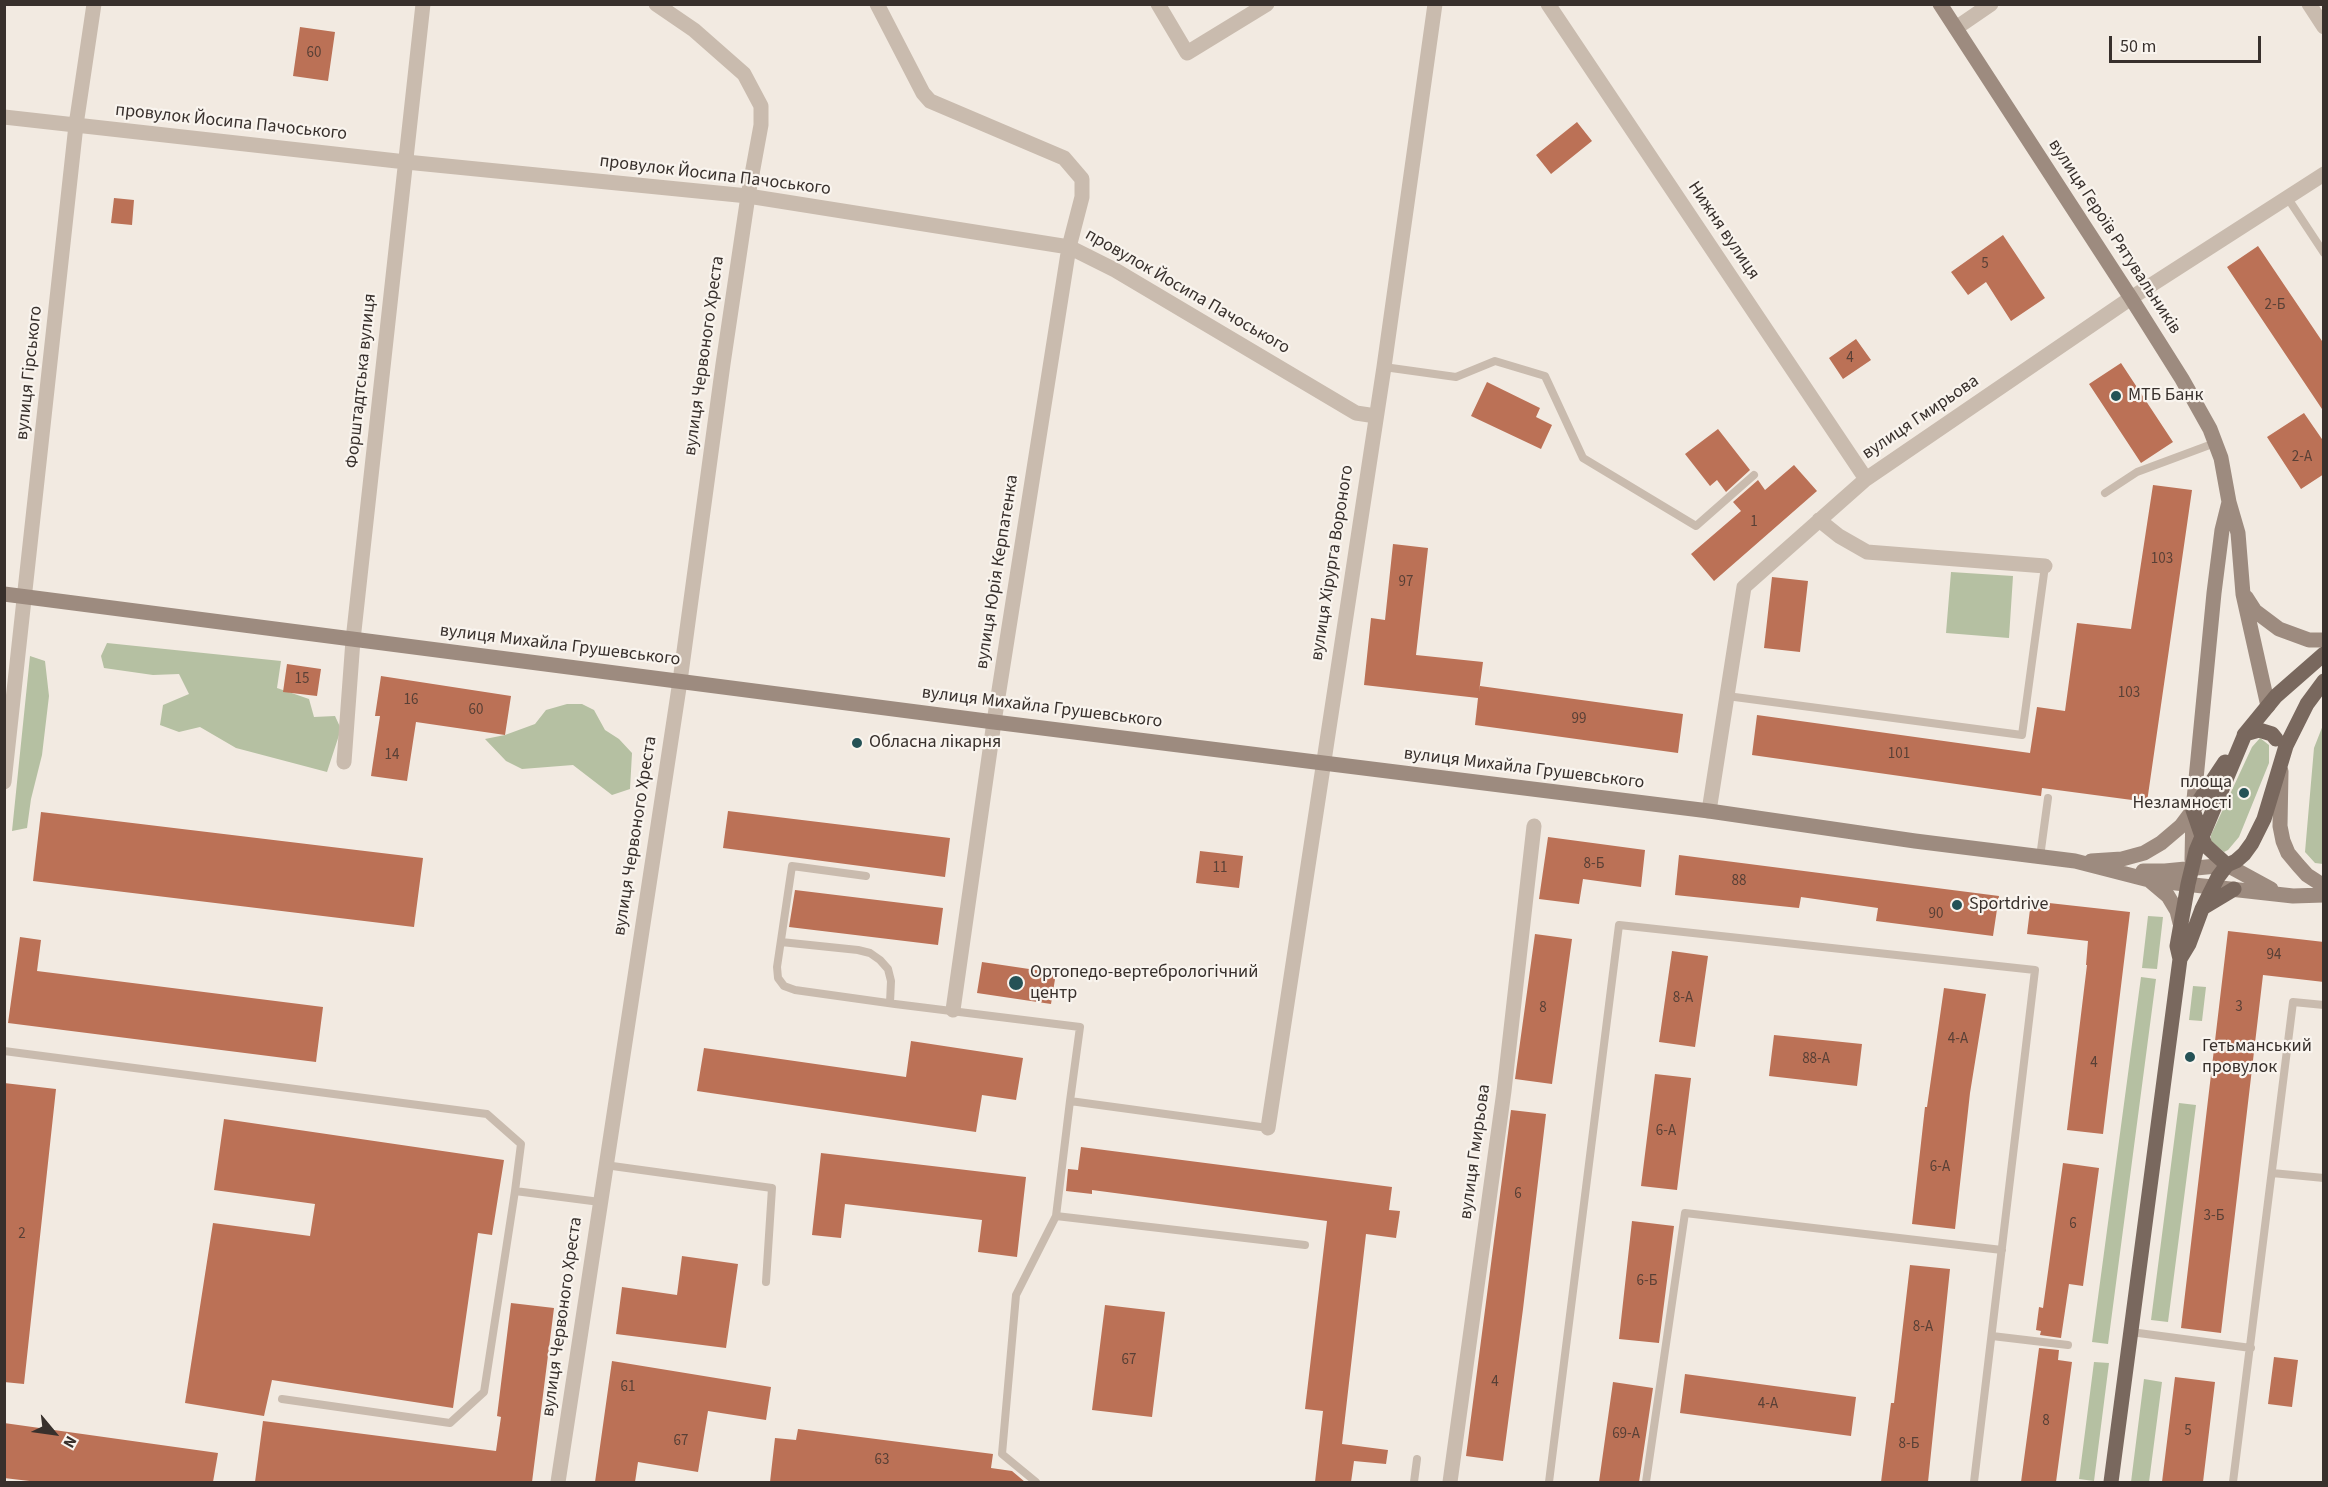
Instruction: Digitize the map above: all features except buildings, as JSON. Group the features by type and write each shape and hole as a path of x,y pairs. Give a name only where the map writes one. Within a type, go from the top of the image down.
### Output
{"main road":[{"path":"2227,865 2208,850 2193,810 2245,734 2268,706 2304,669 2324,654"},
{"path":"2180,959 2189,944 2213,886 2227,865 2236,861 2252,843 2264,819 2281,760 2307,704 2324,681"},
{"path":"2268,706 2281,760"},
{"path":"2245,734 2259,730 2272,734 2276,739"},
{"path":"2111,1482 2180,959 2177,946 2180,923 2192,868 2202,837 2245,734"},
{"path":"2199,916 2212,900 2234,889"}],"street":[{"name":"вулиця Гірського","path":"4,782 76,125 94,4"},
{"name":"Форштадтська вулиця","path":"344,762 353,640 423,4"},
{"name":"вулиця Червоного Хреста","path":"558,1482 680,681 748,196 761,125 761,106 744,74 694,30 656,4"},
{"name":"вулиця Юрія Керпатенка","path":"877,4 923,93 930,101 942,108 1041,146 1064,158 1082,179 1082,197 1069,248 994,722 953,1010"},
{"path":"1158,4 1187,53 1267,4"},
{"name":"вулиця Хірурга Вороного","path":"1268,1128 1384,367 1435,4"},
{"name":"Нижня вулиця","path":"1548,4 1866,479"},
{"name":"вулиця Героїв Рятувальників","path":"1940,4 2131,298 2182,379 2210,429 2226,478 2229,502 2238,533 2243,594"},
{"path":"1956,28 1991,4"},
{"path":"2309,4 2324,27"},
{"name":"провулок Йосипа Пачоського","path":"4,117 406,162 748,196 1069,248 1115,270 1356,413 1376,416"},
{"name":"вулиця Гмирьова","path":"1709,811 1744,587 1866,479 2131,298 2324,174"},
{"name":"вулиця Героїв Рятувальників","path":"2193,810 2214,593 2222,530 2229,502"},
{"path":"1819,520 1839,536 1867,552 2045,566"},
{"name":"вулиця Михайла Грушевського","path":"4,594 994,722 1709,811 1915,841 2117,865"},
{"path":"2243,594 2255,611 2279,629 2309,640 2324,639"},
{"path":"2243,594 2268,706"},
{"path":"2281,760 2280,826 2283,841 2288,852 2307,875 2324,886"},
{"path":"2117,865 2161,843 2181,826 2193,810"},
{"path":"2192,868 2193,810"},
{"name":"вулиця Гмирьова","path":"1450,1482 1504,1091 1534,826"},
{"path":"2117,865 2165,871 2227,865 2261,885 2284,894"},
{"path":"2117,865 2149,880 2168,896 2177,911 2180,923"},
{"path":"2149,880 2314,897 2324,895"}],"lane":[{"path":"2287,198 2324,252"},
{"path":"1384,367 1456,377 1495,361 1545,376 1583,458 1696,526 1754,475"},
{"path":"2105,493 2137,472 2215,442"},
{"path":"1727,696 2022,735 2045,566"},
{"path":"2040,856 2048,798"},
{"path":"866,876 792,866 777,967 778,978 784,986 795,990 1080,1027 1056,1216 1016,1295 1002,1454 1036,1482"},
{"path":"1549,1482 1619,925 2035,970 1974,1482"},
{"path":"781,942 870,953 888,969 891,981 890,1003"},
{"path":"2233,1482 2293,1002 2324,1005"},
{"path":"4,1052 487,1114 521,1144 484,1392 450,1423 282,1399"},
{"path":"1070,1101 1268,1128"},
{"path":"605,1165 772,1188 766,1282"},
{"path":"2272,1173 2324,1178"},
{"path":"515,1191 600,1202"},
{"path":"1646,1482 1686,1212 2002,1250"},
{"path":"1056,1216 1305,1245"},
{"path":"2131,1332 2251,1348"},
{"path":"1992,1336 2068,1346"},
{"path":"1414,1482 1417,1460"}],"green space":[{"path":"1951,572 2013,576 2009,638 1946,633"},
{"path":"107,643 281,661 277,688 309,699 314,717 335,716 341,729 327,772 236,748 200,727 179,732 160,725 163,705 189,694 179,674 153,675 104,668 101,656"},
{"path":"30,656 45,661 49,696 42,755 31,799 27,828 12,831"},
{"path":"567,704 582,704 594,710 605,730 619,739 632,753 630,789 612,795 573,765 522,769 506,761 485,739 505,735 535,724 546,710"},
{"path":"2323,725 2323,864 2315,863 2305,852 2314,748"},
{"path":"2260,738 2269,745 2269,763 2239,837 2224,852 2211,841 2211,835 2252,747"},
{"path":"2148,916 2163,917 2157,969 2142,968"},
{"path":"2141,977 2156,979 2108,1344 2092,1342"},
{"path":"2193,986 2206,987 2202,1021 2189,1020"},
{"path":"2179,1103 2196,1105 2168,1322 2151,1320"},
{"path":"2094,1362 2109,1363 2094,1481 2079,1479"},
{"path":"2144,1379 2162,1382 2149,1482 2131,1482"}],"place":[{"name":"МТБ Банк","path":"2116,396"},
{"name":"Обласна лікарня","path":"857,743"},
{"name":"площа Незламності","path":"2244,793"},
{"name":"Sportdrive","path":"1957,905"},
{"name":"Ортопедо-вертебрологічний центр","path":"1016,983"},
{"name":"Гетьманський провулок","path":"2190,1057"}]}
